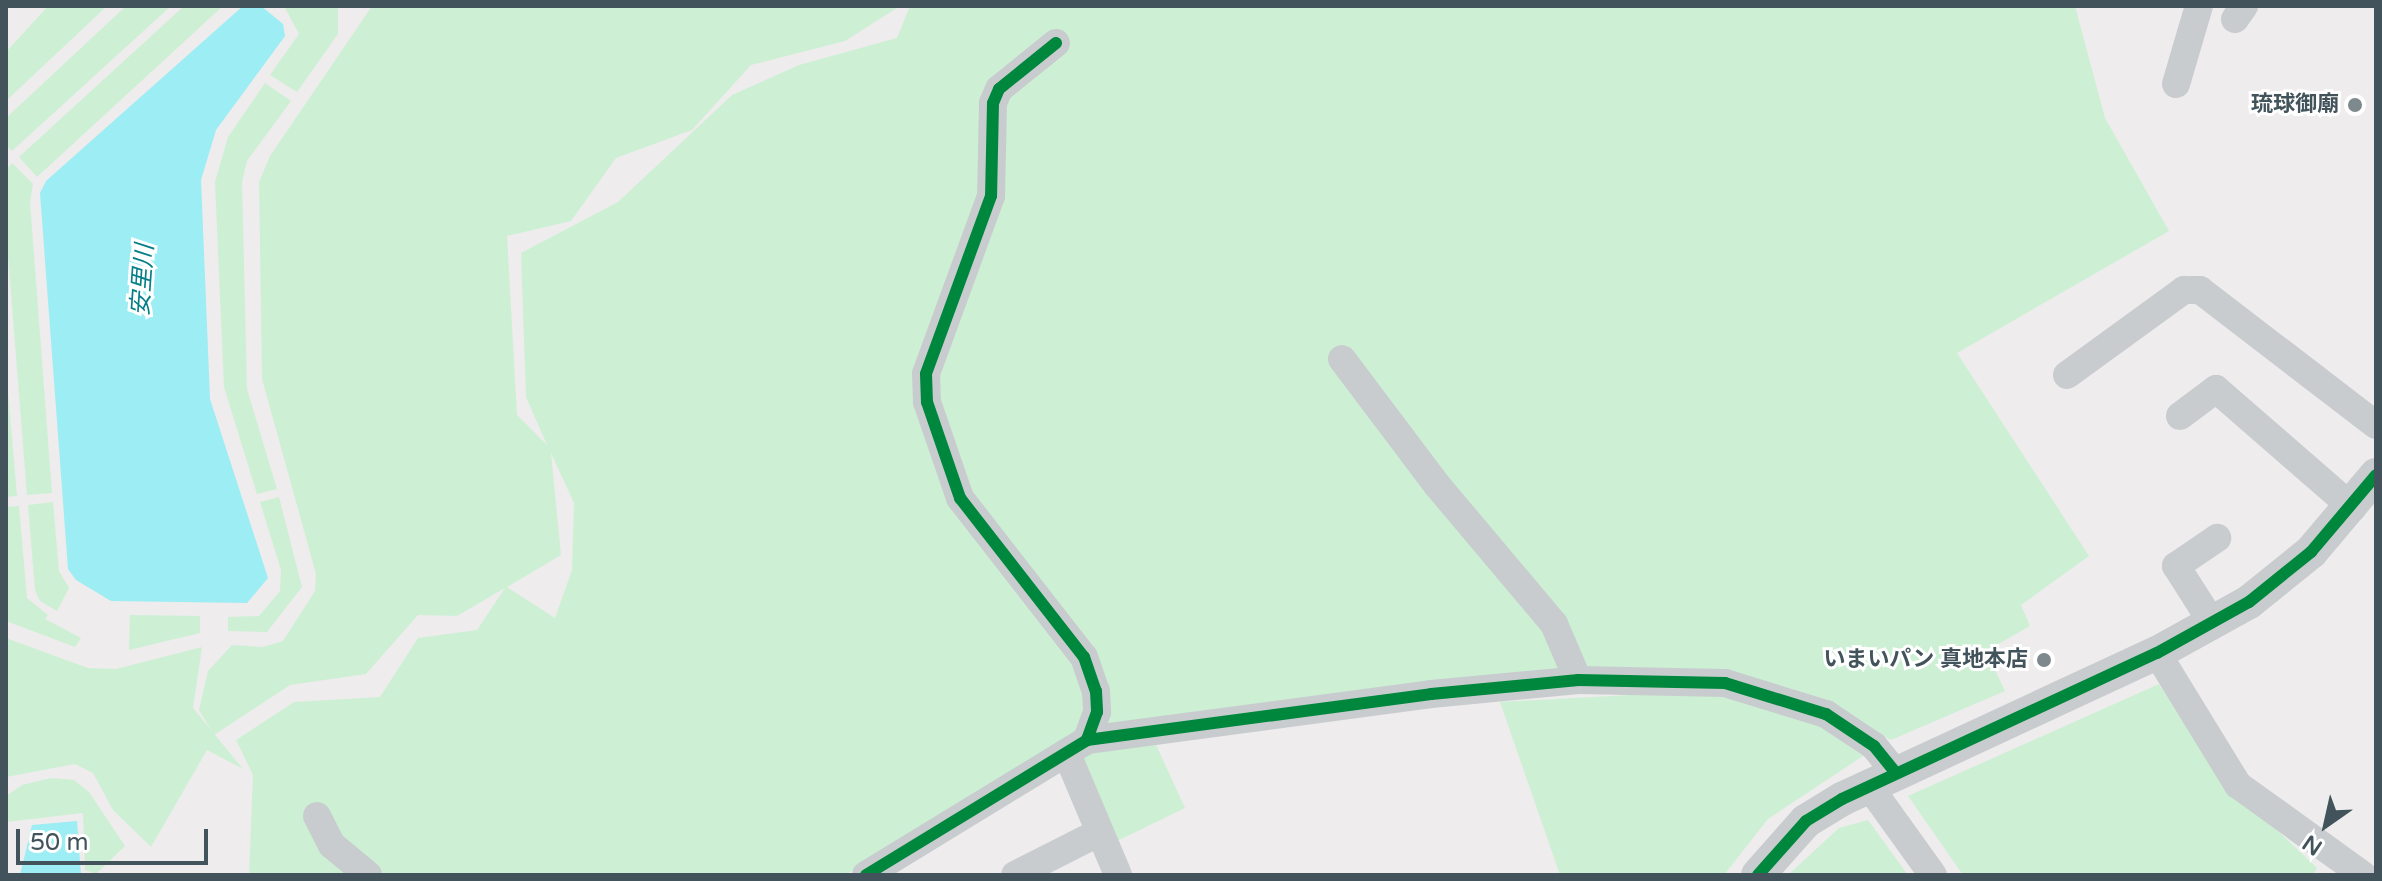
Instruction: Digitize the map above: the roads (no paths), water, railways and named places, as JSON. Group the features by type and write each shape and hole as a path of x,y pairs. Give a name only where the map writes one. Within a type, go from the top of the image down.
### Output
{"street":[{"path":"2176,84 2199,6"},
{"path":"1056,43 999,89 993,103 991,196 926,374 927,402 960,498 1084,657 1096,702 1077,747 1098,833 1118,875"},
{"path":"2067,375 2184,290 2200,290 2376,425"},
{"path":"1342,359 1437,485 1554,624 1578,680"},
{"path":"2180,416 2216,389 2353,508"},
{"path":"1758,875 1806,821 1882,779 2157,653 2213,624 2282,578 2353,508 2376,475"},
{"path":"2213,624 2176,566 2217,538"},
{"path":"2157,653 2238,785 2363,875"},
{"path":"866,875 1077,747 1210,720 1578,680 1725,683 1784,698 1826,714 1874,746 1882,779 1933,875"},
{"path":"317,816 332,845 368,875"},
{"path":"1015,875 1098,833"}],"water":[{"name":"安里川","path":"243,6 261,6 283,24 285,36 216,130 201,180 210,399 268,578 247,603 111,601 76,580 68,569 40,193 46,181"},
{"path":"77,821 81,875 20,875 32,825"}],"place":[{"name":"琉球御廟","path":"2355,105"},
{"name":"いまいパン 真地本店","path":"2044,660"}]}
